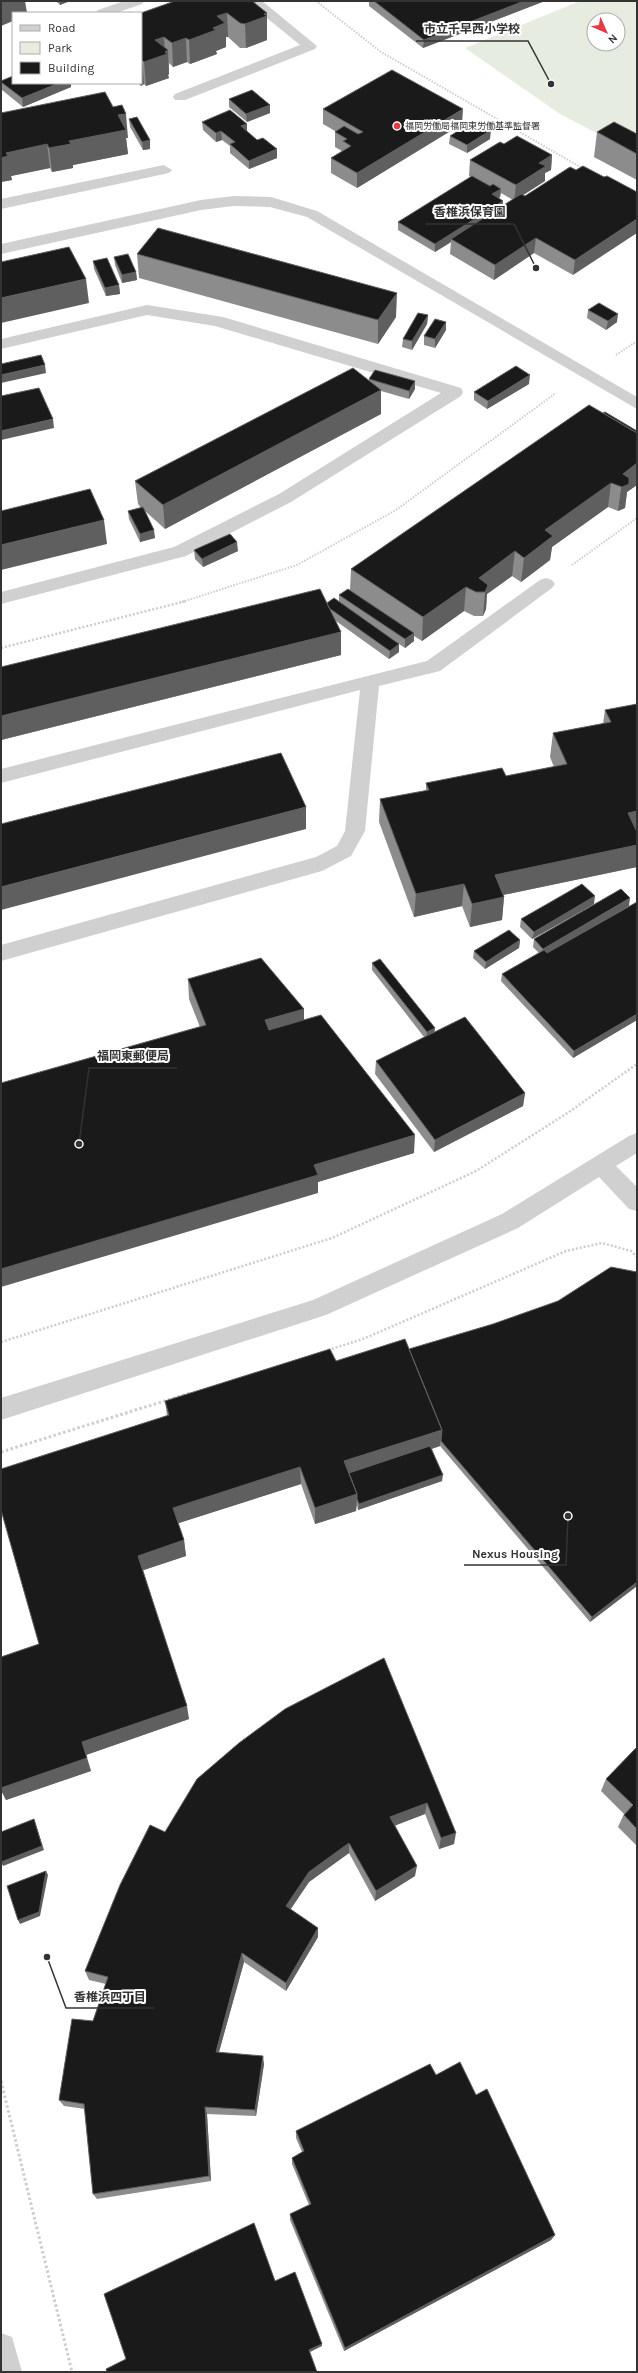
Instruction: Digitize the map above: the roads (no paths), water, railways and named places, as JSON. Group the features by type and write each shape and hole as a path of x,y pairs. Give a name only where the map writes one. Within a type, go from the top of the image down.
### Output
{"street":[{"path":"106,12 138,1"},
{"path":"180,97 310,46 253,1"},
{"path":"1,204 164,170"},
{"path":"1,249 202,205 234,201 271,202 312,214 637,404"},
{"path":"1,344 147,310 217,320 455,392 285,498 180,552 1,598"},
{"path":"1,776 433,666 546,584"},
{"path":"1,953 322,863 344,851 355,831 370,681"},
{"path":"1,1409 318,1308 510,1221 637,1142"},
{"path":"601,1165 637,1202"},
{"path":"1,2348 7,2372"}],"place":[{"name":"市立千早西小学校","path":"551,84"},
{"name":"福岡労働局福岡東労働基準監督署","path":"397,126"},
{"name":"香椎浜保育園","path":"536,268"},
{"name":"福岡東郵便局","path":"79,1144"},
{"name":"Nexus Housing","path":"568,1516"},
{"name":"香椎浜四丁目","path":"47,1957"}]}
